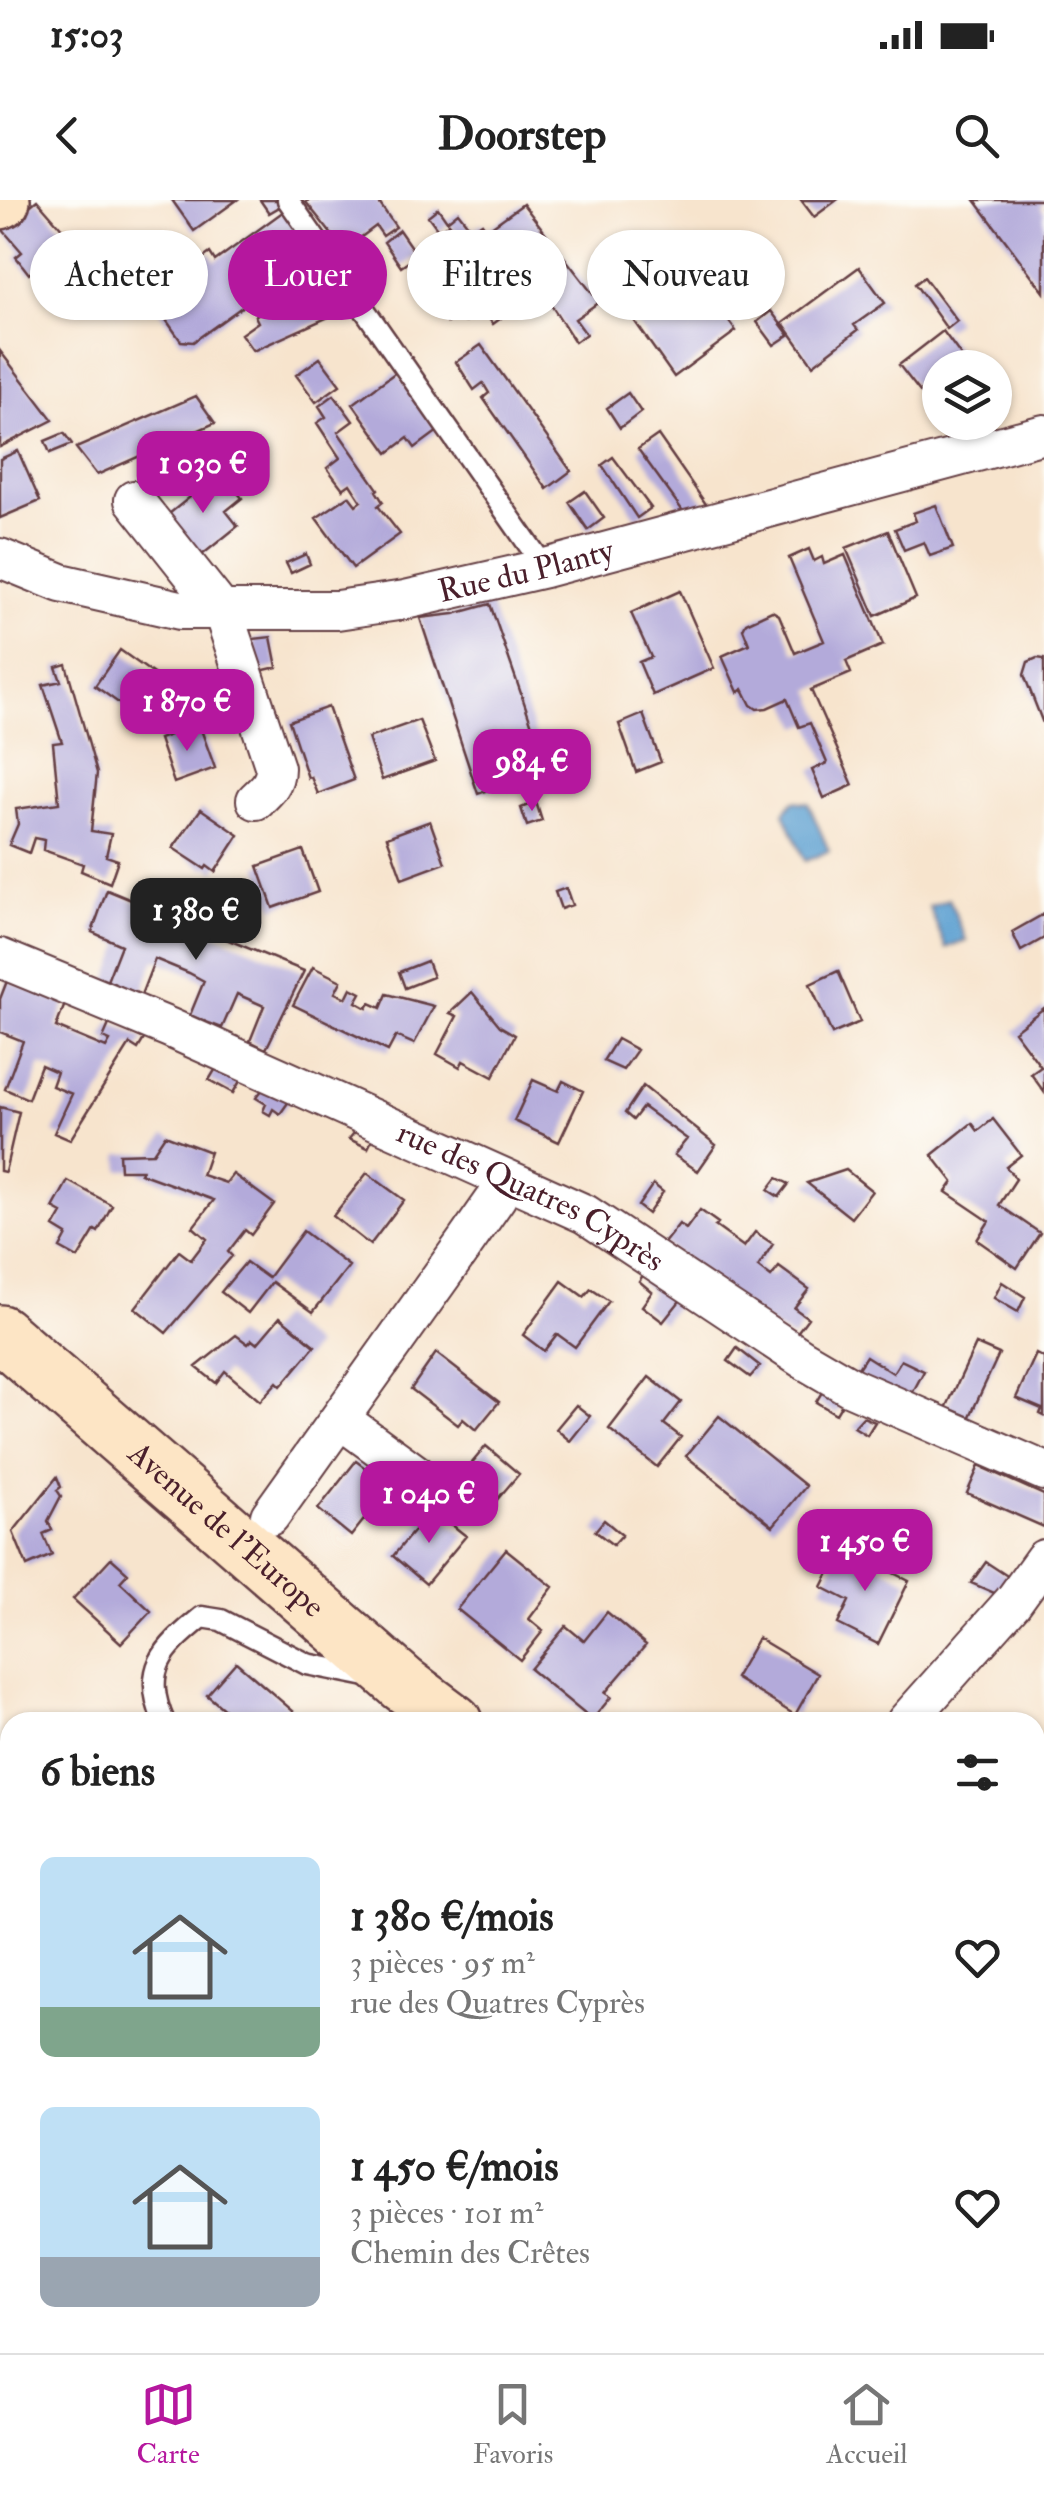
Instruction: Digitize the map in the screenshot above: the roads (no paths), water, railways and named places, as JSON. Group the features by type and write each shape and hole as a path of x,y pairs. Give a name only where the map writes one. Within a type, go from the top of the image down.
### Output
{"main road":[{"name":"Avenue de l'Europe","path":"0,1332 403,1684 441,1712"}],"street":[{"name":"Rue du Planty","path":"0,558 61,582 180,610 338,610 436,594 544,568 1044,434"},
{"path":"134,500 223,612 275,768 275,778 256,800"},
{"name":"rue des Quatres Cyprès","path":"0,958 170,1028 585,1214 803,1359 851,1386 1044,1471"},
{"path":"270,1516 497,1197 505,1179"},
{"path":"340,1419 417,1474"},
{"path":"915,1712 1012,1602 1044,1559"}],"lane":[{"path":"288,200 544,568"},
{"path":"159,1712 155,1672 168,1646 202,1617 221,1620 307,1664 403,1684"}],"water":[{"path":"793,801 808,803 829,851 805,861 784,813"},
{"path":"949,899 966,940 946,948 929,907"}]}
